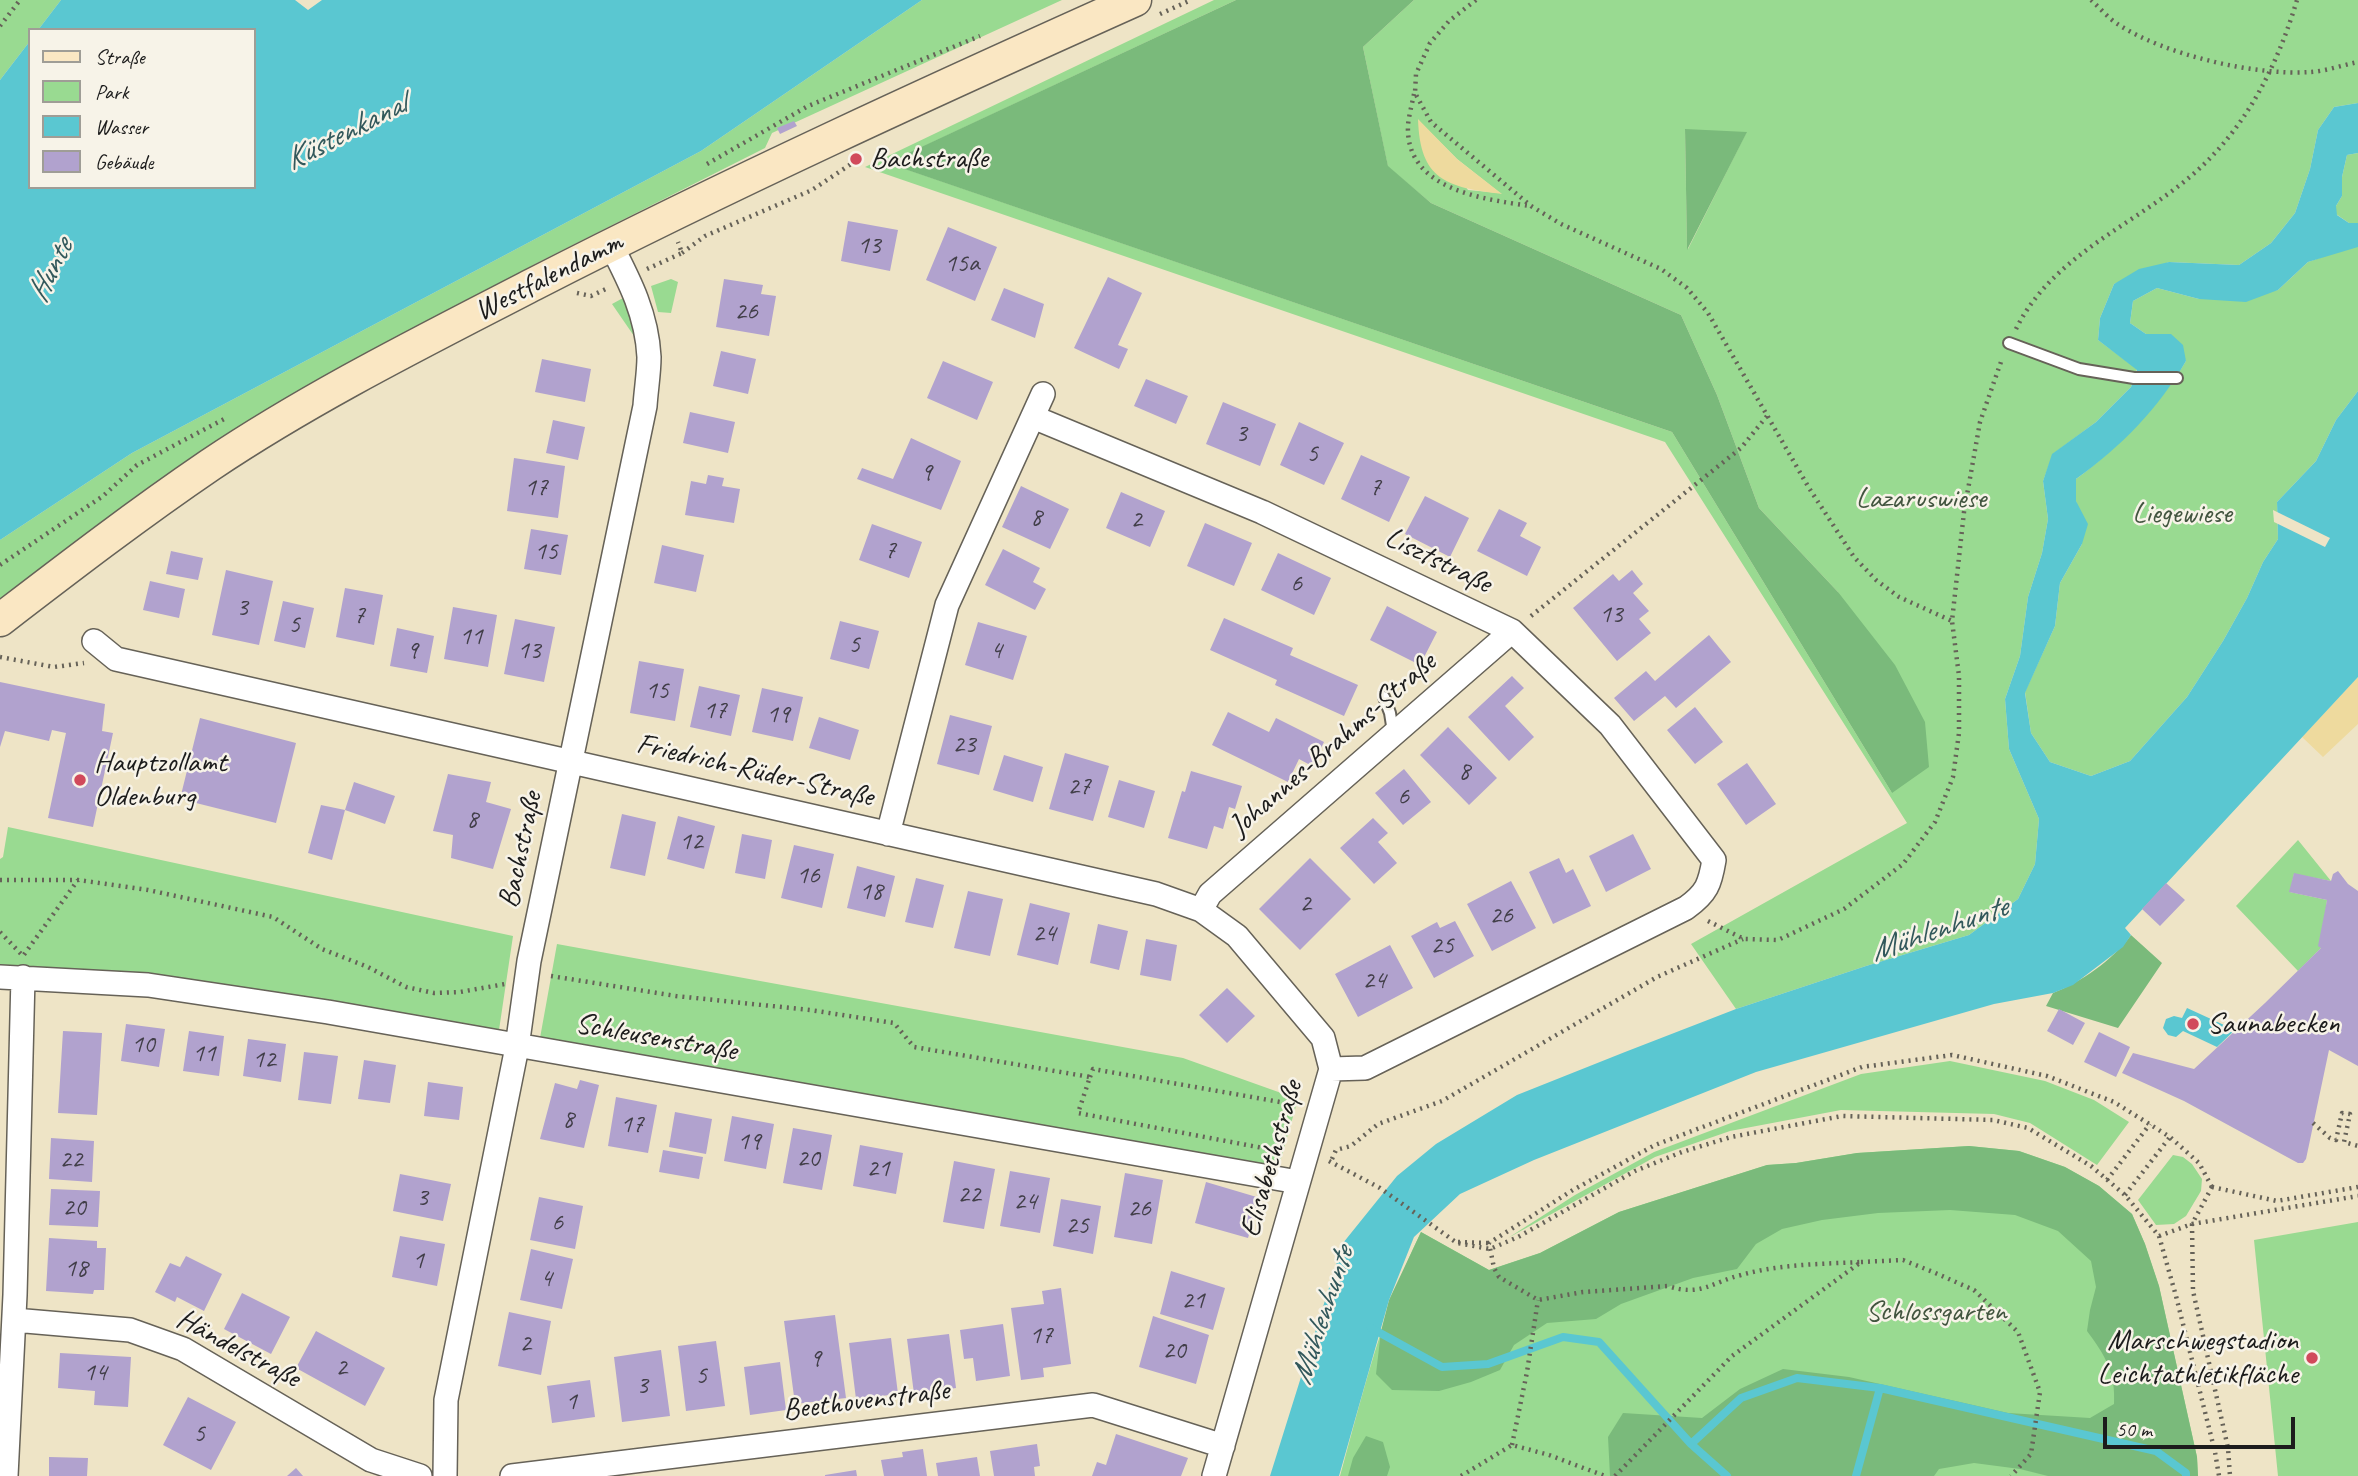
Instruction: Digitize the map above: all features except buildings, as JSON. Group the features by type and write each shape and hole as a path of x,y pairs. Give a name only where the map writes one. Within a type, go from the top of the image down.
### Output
{"street":[{"name":"Westfalendamm","path":"0,620 98,544 211,464 315,400 611,245 888,110 1135,0"},
{"name":"Bachstraße","path":"444,1476 446,1400 517,1046 526,983 645,406 649,360 647,331 640,304 611,245"},
{"path":"888,834 947,605 1043,394"},
{"name":"Lisztstraße","path":"1033,417 1262,512 1512,631 1611,725 1714,859 1710,883"},
{"name":"Johannes-Brahms-Straße","path":"1201,910 1210,894 1512,631"},
{"name":"Friedrich-Rüder-Straße","path":"94,641 116,659 1156,894 1201,910 1237,936 1323,1038 1331,1069"},
{"name":"Elisabethstraße","path":"1214,1476 1331,1069 1365,1068 1686,908 1699,899 1710,883"},
{"name":"Schleusenstraße","path":"0,977 148,985 328,1012 1298,1182"},
{"path":"6,1476 14,1320 23,977"},
{"name":"Händelstraße","path":"14,1320 130,1330 184,1349 371,1460 420,1476"},
{"name":"Beethovenstraße","path":"512,1476 1093,1405 1223,1446"}],"lane":[{"path":"2009,343 2079,369 2134,377 2177,378"},
{"path":"1384,696 1390,712 1393,735"}],"path":[{"path":"0,26 20,0"},
{"path":"1476,0 1449,21 1430,43 1416,74 1408,126 1411,147 1421,166 1437,182 1487,200 1531,206"},
{"path":"2091,0 2117,24 2148,41 2179,53 2269,73 2313,72 2358,62"},
{"path":"1686,908 1744,939 1778,940 1844,909 1903,864 1935,822 1953,777 1959,733 1959,676 1952,621 1964,512 1980,422 2009,343 2037,297 2063,268 2192,175 2218,148 2256,100 2287,33 2297,0"},
{"path":"1415,93 1431,122 1531,206 1561,224 1661,269 1687,288 1708,313 1809,488 1854,557 1876,580 1899,597 1952,621"},
{"path":"1512,631 1741,448 1767,416"},
{"path":"0,657 54,667 116,659"},
{"path":"0,880 78,880 148,890 273,917 322,949 368,967 406,987 434,993 526,983 553,975 676,996 810,1010 894,1023 914,1047 1090,1077"},
{"path":"0,932 23,956 78,880"},
{"path":"1744,939 1657,977 1442,1101 1378,1124 1351,1146 1336,1150 1332,1161 1380,1188 1457,1242 1489,1246 1518,1237 1635,1171 1682,1152 1731,1137 1842,1116 1993,1120 2028,1128 2091,1166 2125,1195 2159,1236 2219,1476"},
{"path":"1489,1246 1573,1190 1655,1145 1862,1067 1952,1055 2047,1076 2114,1102 2170,1136 2199,1163 2212,1187 2277,1201 2358,1187"},
{"path":"1289,1153 1079,1113 1093,1069 1318,1109"},
{"path":"2313,1123 2336,1140 2342,1113 2350,1114 2344,1142 2358,1146"},
{"path":"2107,1180 2150,1124"},
{"path":"2125,1195 2170,1136"},
{"path":"2212,1187 2192,1224 2193,1291 2228,1448 2230,1476"},
{"path":"2159,1236 2192,1224 2358,1196"},
{"path":"1489,1246 1499,1277 1538,1300 1583,1292 1668,1286 1681,1290 1708,1288 1740,1275 1801,1265 1903,1260 1974,1290 2018,1332 2040,1392 2031,1454 2011,1476"},
{"path":"1615,1476 1732,1356 1861,1262"},
{"path":"1512,1445 1538,1300"},
{"path":"1461,1476 1512,1445 1549,1455 1605,1476"}],"green space":[{"path":"0,0 61,0 40,28 28,28 28,44 0,80"},
{"path":"922,0 1062,0 772,133 765,148 535,264 183,467 0,608 0,540 132,453 701,151"},
{"name":"Lazaruswiese","path":"1214,0 1236,0 888,163 1672,432 1892,793 1838,592 1759,508 1717,395 1681,315 1431,203 1388,167 1363,47 1414,0 2358,0 2358,103 2334,107 2318,130 2310,169 2295,213 2271,243 2239,265 2169,262 2114,284 2100,318 2098,340 2137,369 2131,387 2096,422 2053,454 2043,481 2048,519 2042,553 2028,597 2020,656 2005,699 2009,749 2039,819 2035,864 2018,899 1969,935 1736,1009 1691,944 1907,823 1665,442 865,167","holes":["1418,120 1457,159 1500,193 1468,190","1685,130 1746,133 1688,249 1687,248"]},
{"path":"1236,0 1414,0 1363,47 1388,166 1431,203 1681,315 1717,395 1759,508 1838,592 1895,665 1925,722 1929,767 1892,793 1672,432 887,163"},
{"path":"1685,129 1747,132 1687,250"},
{"path":"2358,153 2358,223 2349,223 2336,214 2336,206 2342,196 2342,177 2347,155"},
{"name":"Liegewiese","path":"2354,246 2358,247 2358,391 2336,420 2316,461 2277,502 2278,539 2263,562 2223,641 2187,697 2130,761 2091,776 2050,762 2031,733 2025,692 2055,626 2060,583 2082,544 2076,479 2137,425 2186,361 2171,335 2146,334 2130,323 2133,301 2157,288 2199,299 2278,290 2308,262"},
{"path":"671,279 678,282 671,313 658,312 651,286"},
{"path":"623,298 632,319 634,336 612,304"},
{"path":"8,827 513,936 499,1030 136,973 0,965 0,859 3,857"},
{"path":"2298,840 2331,881 2294,874 2290,892 2327,900 2321,948 2298,971 2236,906"},
{"path":"2131,935 2162,963 2118,1028 2046,1006 2053,993 2096,969"},
{"path":"557,944 1183,1058 1298,1099 1278,1169 540,1038"},
{"path":"1950,1061 2045,1081 2094,1100 2129,1122 2097,1165 2030,1123 1994,1114 1841,1110 1730,1131 1655,1157 1508,1238 1575,1195 1654,1152 1861,1074"},
{"name":"Schlossgarten","path":"1969,1146 2019,1151 2065,1167 2099,1186 2132,1214 2159,1286 2197,1457 2198,1476 1340,1476 1385,1321 1421,1232 1489,1270 1540,1253 1619,1212 1767,1165 1857,1153"},
{"path":"1969,1146 2019,1151 2065,1167 2099,1186 2132,1214 2159,1286 2197,1457 2198,1476 2048,1476 1974,1463 1939,1469 1934,1476 1610,1476 1608,1437 1623,1413 1702,1418 1740,1389 1783,1369 1849,1377 2008,1413 2090,1418 2114,1404 2113,1383 2108,1365 2087,1331 2096,1287 2091,1261 2058,1231 2015,1215 1950,1210 1878,1213 1822,1220 1782,1229 1756,1244 1737,1269 1693,1278 1621,1304 1596,1319 1547,1323 1514,1345 1500,1370 1471,1382 1439,1391 1392,1390 1376,1374 1381,1331 1389,1300 1421,1232 1489,1270 1540,1253 1619,1212 1767,1165 1857,1153"},
{"path":"2173,1155 2183,1157 2192,1164 2202,1179 2201,1191 2186,1216 2174,1224 2156,1225 2138,1200"},
{"name":"Marschwegstadion Leichtathletikfläche","path":"2358,1222 2358,1476 2278,1476 2254,1240"},
{"path":"1366,1436 1383,1442 1390,1467 1387,1476 1348,1476 1353,1458"}],"sand":[{"path":"1418,119 1457,159 1502,194 1466,188 1440,177 1424,155"},
{"path":"2358,677 2358,724 2323,757 2302,737"}],"water":[{"path":"61,0 295,0 308,10 322,0 922,0 701,151 132,453 0,540 0,80 28,44 28,189 256,189 256,28 40,28"},
{"name":"Mühlenhunte","path":"2358,103 2358,153 2347,155 2342,177 2342,196 2336,206 2337,215 2349,223 2358,223 2358,247 2308,262 2278,290 2246,302 2199,299 2157,288 2133,301 2130,323 2146,334 2171,334 2183,345 2186,361 2151,411 2108,454 2076,479 2076,501 2088,524 2082,544 2060,583 2055,626 2025,693 2031,733 2050,762 2091,776 2130,761 2187,697 2223,641 2263,562 2278,539 2277,502 2316,461 2336,420 2358,391 2358,677 2125,928 2131,935 2123,947 2073,985 2053,993 1994,1004 1756,1072 1534,1160 1460,1194 1414,1237 1389,1300 1339,1476 1270,1476 1343,1243 1397,1176 1436,1144 1517,1095 1625,1052 1736,1009 1969,935 2018,899 2035,864 2039,819 2009,749 2005,699 2020,656 2028,597 2042,553 2048,519 2043,481 2052,454 2096,422 2131,387 2137,370 2098,340 2100,318 2114,284 2139,269 2169,262 2239,265 2271,243 2295,213 2310,169 2318,130 2334,107"},
{"name":"Saunabecken","path":"2187,1008 2235,1030 2217,1047 2183,1031 2176,1037 2168,1035 2163,1028 2166,1019 2174,1016 2182,1018"}],"pier":[{"path":"2273,510 2330,538 2325,547 2274,522"}],"waterway":[{"path":"1371,1328 1442,1367 1488,1364 1563,1337 1599,1342 1691,1444 1741,1398 1797,1378 1880,1388 2156,1451 2186,1473 2186,1476"},
{"path":"1856,1476 1880,1388"},
{"path":"1691,1444 1727,1476"}],"place":[{"name":"Bachstraße","path":"856,159"},
{"name":"Hauptzollamt Oldenburg","path":"80,780"},
{"name":"Saunabecken","path":"2193,1024"},
{"name":"Marschwegstadion Leichtathletikfläche","path":"2312,1358"}],"water label":[{"name":"Küstenkanal","path":"346,133"},
{"name":"Hunte","path":"51,271"}]}
